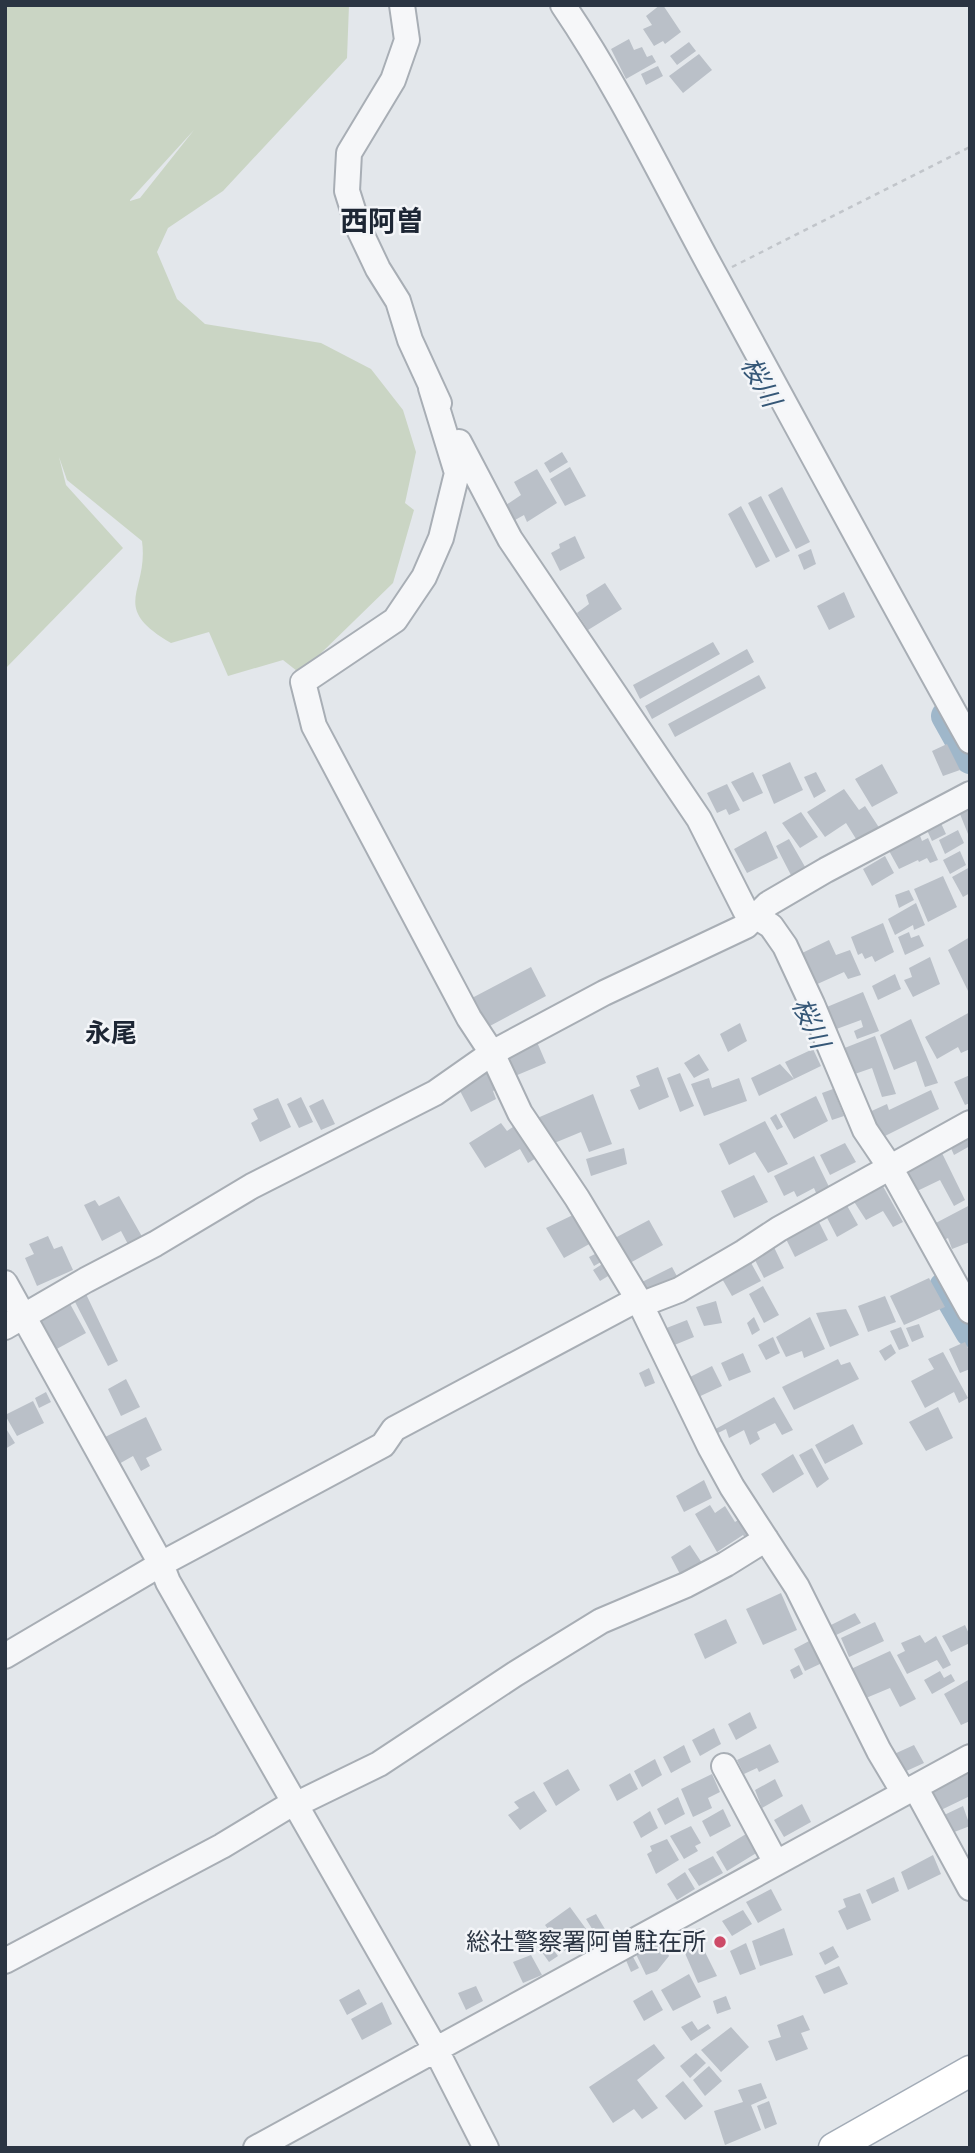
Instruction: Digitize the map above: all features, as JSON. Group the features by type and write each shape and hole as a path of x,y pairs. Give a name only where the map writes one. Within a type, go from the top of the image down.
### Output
{"main road":[{"path":"834,2148 970,2071"}],"street":[{"path":"402,5 407,40 393,79 349,153 346,191 359,229 378,269 398,301 410,340 431,388 510,539 699,819 746,912 761,920 785,946 883,1170 970,1311"},
{"path":"564,5 638,128 715,276 970,741"},
{"path":"431,388 457,473 441,538 424,577 395,620 303,682 314,726 469,1018 492,1052 520,1113 578,1198 639,1302 732,1487 797,1587 879,1751 910,1790 970,1888"},
{"path":"14,1322 155,1244 252,1186 435,1093 492,1052 604,993 761,920 768,904 826,870 970,794"},
{"path":"5,1656 161,1564 383,1445 394,1429 639,1302 679,1290 779,1229 970,1123"},
{"path":"5,1283 14,1322 161,1564 168,1582 293,1803 436,2050 486,2148"},
{"path":"5,1961 222,1846 293,1803 299,1803 379,1764 601,1621 686,1585 766,1539"},
{"path":"256,2148 970,1757"},
{"path":"723,1766 776,1863"}],"path":[{"path":"715,276 970,147"}],"green space":[{"path":"5,5 349,5 347,58 223,191 168,228 157,252 177,299 205,324 321,343 371,369 403,410 416,452 405,503 414,510 393,583 315,659 297,671 283,660 228,676 209,632 171,643 141,619 135,598 143,559 142,541 67,480 59,457 66,485 123,548 5,669","holes":["194,130 140,198 130,201"]}],"building":[{"path":"663,5 681,32 665,44 663,41 654,46 643,29 652,25 646,16"},
{"path":"629,39 634,50 642,47 647,57 652,55 656,62 626,79 611,49"},
{"path":"689,42 696,51 677,65 670,56"},
{"path":"699,54 712,70 683,93 669,76"},
{"path":"658,66 663,76 646,85 641,74"},
{"path":"562,452 568,462 550,473 544,463"},
{"path":"570,467 586,496 565,506 550,479"},
{"path":"537,469 557,503 527,522 524,515 515,520 506,505 521,495 514,482"},
{"path":"782,487 810,542 796,549 768,495"},
{"path":"761,496 790,551 776,558 748,503"},
{"path":"741,506 770,561 756,568 728,514"},
{"path":"575,536 585,558 560,571 551,553 560,548 559,544"},
{"path":"811,549 816,564 804,570 798,555"},
{"path":"605,583 622,609 588,630 577,613 589,604 586,595"},
{"path":"844,592 855,617 829,630 817,606"},
{"path":"713,642 720,654 640,699 633,685"},
{"path":"747,649 754,662 652,719 645,706"},
{"path":"759,675 766,688 675,737 668,724"},
{"path":"947,744 960,770 943,776 932,751"},
{"path":"790,762 803,790 774,804 762,775"},
{"path":"882,764 898,793 872,807 855,779"},
{"path":"753,772 763,793 743,802 731,782"},
{"path":"816,772 826,791 814,798 804,777"},
{"path":"727,784 740,810 729,815 726,809 717,813 707,793"},
{"path":"844,789 859,810 865,806 880,829 858,842 846,823 825,837 807,812"},
{"path":"969,810 970,812 970,839 960,814"},
{"path":"801,812 818,837 800,848 782,823"},
{"path":"940,821 946,834 932,841 926,828"},
{"path":"958,830 964,843 945,854 939,840"},
{"path":"766,831 778,858 747,873 734,849"},
{"path":"919,833 922,841 928,838 938,860 930,863 927,858 919,862 918,860 899,869 888,849"},
{"path":"789,839 808,872 793,879 776,846"},
{"path":"960,851 966,865 950,874 943,860"},
{"path":"885,856 894,873 872,886 863,869"},
{"path":"970,867 970,893 963,897 952,877"},
{"path":"943,876 957,907 928,922 914,889"},
{"path":"909,890 914,900 899,908 895,895"},
{"path":"916,903 925,925 914,930 913,925 895,935 888,919"},
{"path":"883,923 894,952 875,962 872,956 865,959 862,953 858,955 851,937"},
{"path":"909,932 911,938 919,935 924,946 905,955 898,937"},
{"path":"970,937 970,995 948,950"},
{"path":"829,940 836,955 850,950 861,975 848,979 844,972 813,986 798,955"},
{"path":"930,957 940,984 913,997 904,980 912,977 909,968"},
{"path":"531,967 546,996 488,1027 472,998"},
{"path":"895,974 901,989 878,1000 872,986"},
{"path":"863,992 879,1031 857,1039 854,1031 863,1027 861,1020 831,1031 822,1009"},
{"path":"970,1012 970,1049 961,1053 958,1047 937,1059 925,1037"},
{"path":"911,1019 938,1083 925,1087 916,1061 894,1070 880,1035"},
{"path":"740,1023 747,1041 728,1052 720,1034"},
{"path":"875,1036 896,1094 882,1097 872,1068 852,1075 842,1049"},
{"path":"537,1042 546,1063 515,1076 507,1055"},
{"path":"813,1049 821,1066 759,1096 751,1078 780,1064 794,1079 785,1062"},
{"path":"699,1054 709,1070 694,1078 684,1063"},
{"path":"658,1067 669,1097 639,1110 630,1090 640,1086 636,1076"},
{"path":"492,1068 501,1087 493,1091 496,1099 471,1112 459,1089"},
{"path":"680,1073 694,1106 680,1112 667,1078"},
{"path":"970,1075 970,1103 965,1105 954,1082"},
{"path":"709,1078 712,1088 739,1078 747,1101 704,1116 691,1084"},
{"path":"833,1089 844,1116 832,1120 822,1093"},
{"path":"931,1090 939,1109 877,1140 865,1114 887,1104 889,1110"},
{"path":"593,1094 612,1144 589,1152 581,1132 552,1144 535,1119"},
{"path":"816,1096 828,1121 794,1139 780,1114"},
{"path":"301,1097 313,1122 299,1128 287,1104"},
{"path":"278,1098 291,1127 260,1142 251,1123 258,1119 253,1109"},
{"path":"323,1099 335,1124 321,1130 309,1106"},
{"path":"776,1114 783,1127 777,1130 770,1118"},
{"path":"765,1121 788,1164 768,1173 755,1152 729,1165 719,1144"},
{"path":"501,1123 507,1131 519,1123 538,1157 528,1163 520,1149 485,1168 469,1143"},
{"path":"970,1135 970,1146 954,1155 950,1146"},
{"path":"845,1143 856,1162 830,1175 820,1155"},
{"path":"624,1148 627,1164 591,1176 586,1159"},
{"path":"940,1149 965,1200 954,1206 940,1180 913,1193 902,1170"},
{"path":"814,1156 832,1193 819,1200 814,1188 797,1197 794,1191 784,1196 774,1176"},
{"path":"754,1175 768,1202 734,1218 721,1191"},
{"path":"880,1181 903,1222 893,1227 883,1211 866,1220 851,1197"},
{"path":"119,1196 144,1240 130,1248 121,1231 102,1241 84,1205 95,1200 99,1206"},
{"path":"845,1202 858,1225 837,1237 825,1214"},
{"path":"970,1205 970,1242 952,1249 948,1238 940,1242 932,1225"},
{"path":"577,1213 593,1242 564,1258 546,1228"},
{"path":"816,1216 828,1240 795,1257 783,1233"},
{"path":"649,1220 663,1245 628,1264 613,1239"},
{"path":"48,1236 54,1249 62,1246 73,1270 37,1286 25,1258 34,1254 29,1244"},
{"path":"772,1243 784,1268 764,1278 752,1254"},
{"path":"601,1251 606,1259 594,1266 589,1257"},
{"path":"607,1261 613,1273 600,1281 593,1270"},
{"path":"750,1261 761,1281 732,1296 721,1277"},
{"path":"672,1267 679,1280 645,1298 638,1284"},
{"path":"929,1278 945,1307 904,1325 890,1296"},
{"path":"763,1286 779,1315 764,1323 749,1294"},
{"path":"86,1294 118,1361 108,1366 74,1300"},
{"path":"885,1296 896,1322 868,1332 858,1306"},
{"path":"716,1301 722,1323 704,1326 696,1307"},
{"path":"69,1302 86,1333 53,1351 37,1319"},
{"path":"846,1309 859,1335 830,1347 816,1313"},
{"path":"754,1317 760,1330 752,1335 747,1323"},
{"path":"810,1317 825,1349 804,1358 802,1351 786,1357 776,1337"},
{"path":"687,1320 694,1337 672,1346 664,1329"},
{"path":"919,1324 924,1337 912,1342 906,1328"},
{"path":"901,1327 909,1346 899,1350 890,1331"},
{"path":"773,1337 780,1353 766,1360 758,1345"},
{"path":"965,1342 970,1352 970,1369 960,1373 949,1349"},
{"path":"891,1344 896,1353 885,1361 879,1351"},
{"path":"943,1352 968,1398 959,1403 954,1392 925,1408 911,1381 934,1369 928,1359"},
{"path":"743,1353 751,1372 729,1381 721,1363"},
{"path":"838,1359 841,1365 850,1362 859,1379 794,1410 782,1387"},
{"path":"712,1366 722,1386 694,1399 684,1380"},
{"path":"649,1368 655,1383 645,1387 639,1373"},
{"path":"126,1379 140,1407 121,1416 108,1389"},
{"path":"46,1392 51,1402 39,1408 35,1398"},
{"path":"774,1397 793,1430 782,1435 775,1423 757,1432 760,1439 750,1445 744,1430 729,1438 726,1429 712,1436 710,1432"},
{"path":"33,1401 44,1423 17,1436 5,1415"},
{"path":"938,1407 953,1438 926,1451 909,1422"},
{"path":"146,1417 162,1450 146,1458 150,1466 141,1471 133,1456 117,1465 103,1438"},
{"path":"853,1424 863,1444 825,1464 815,1445"},
{"path":"5,1427 15,1443 5,1449"},
{"path":"812,1448 829,1479 817,1488 799,1455"},
{"path":"793,1454 804,1474 773,1493 761,1474"},
{"path":"704,1480 712,1498 684,1512 676,1496"},
{"path":"710,1505 715,1513 725,1506 735,1522 741,1518 754,1538 748,1542 743,1535 717,1552 695,1514"},
{"path":"690,1545 702,1563 681,1576 671,1557"},
{"path":"781,1593 797,1630 763,1645 746,1609"},
{"path":"855,1613 861,1623 832,1637 827,1627"},
{"path":"726,1619 737,1643 705,1659 694,1634"},
{"path":"875,1622 884,1641 849,1657 841,1638"},
{"path":"965,1625 970,1643 951,1652 942,1636"},
{"path":"920,1635 925,1643 936,1636 951,1665 943,1669 937,1660 907,1674 897,1655 905,1651 901,1643"},
{"path":"811,1640 822,1663 805,1671 794,1649"},
{"path":"890,1651 916,1699 900,1707 890,1688 866,1698 851,1669"},
{"path":"799,1665 803,1674 794,1679 790,1670"},
{"path":"940,1671 944,1678 951,1674 955,1681 932,1694 924,1680"},
{"path":"970,1679 970,1721 961,1725 944,1694"},
{"path":"750,1712 757,1728 736,1740 728,1724"},
{"path":"714,1728 721,1744 700,1756 692,1740"},
{"path":"770,1744 779,1762 759,1772 757,1768 744,1774 737,1760"},
{"path":"684,1745 691,1762 671,1773 663,1757"},
{"path":"914,1745 924,1763 902,1773 892,1755"},
{"path":"655,1759 662,1775 642,1787 634,1771"},
{"path":"568,1769 580,1790 556,1806 543,1783"},
{"path":"967,1769 970,1776 970,1796 941,1810 930,1788"},
{"path":"630,1773 638,1789 617,1801 609,1785"},
{"path":"712,1774 720,1792 708,1798 712,1808 693,1817 681,1789"},
{"path":"775,1779 783,1796 762,1808 755,1790"},
{"path":"534,1791 547,1811 520,1830 508,1815 519,1808 514,1802"},
{"path":"678,1797 685,1814 665,1825 657,1809"},
{"path":"802,1804 811,1822 784,1837 774,1820"},
{"path":"963,1806 970,1826 949,1834 940,1817"},
{"path":"723,1809 731,1826 710,1837 702,1821"},
{"path":"650,1811 658,1828 641,1838 633,1822"},
{"path":"691,1826 701,1843 695,1846 698,1851 684,1859 670,1836"},
{"path":"746,1834 758,1852 727,1871 716,1852"},
{"path":"667,1839 679,1860 656,1874 647,1854 652,1851 650,1846"},
{"path":"933,1855 941,1874 908,1890 901,1872"},
{"path":"713,1856 723,1873 699,1886 688,1869"},
{"path":"685,1872 695,1889 677,1900 667,1884"},
{"path":"894,1877 899,1891 872,1904 866,1890"},
{"path":"771,1889 782,1910 758,1923 746,1902"},
{"path":"860,1893 871,1920 847,1930 838,1911 846,1907 843,1899"},
{"path":"570,1907 589,1933 564,1951 545,1925"},
{"path":"743,1910 752,1924 732,1936 722,1921"},
{"path":"596,1914 612,1941 602,1945 586,1919"},
{"path":"702,1928 705,1937 695,1940 692,1930"},
{"path":"784,1928 793,1955 760,1966 752,1941"},
{"path":"542,1935 558,1956 549,1962 534,1941"},
{"path":"662,1939 669,1956 657,1971 646,1975 635,1952"},
{"path":"746,1943 756,1969 740,1975 730,1951"},
{"path":"701,1944 717,1976 698,1983 684,1951"},
{"path":"833,1946 839,1957 825,1965 819,1953"},
{"path":"531,1955 542,1975 523,1983 513,1962"},
{"path":"632,1955 639,1968 631,1972 625,1958"},
{"path":"839,1966 848,1984 824,1994 815,1976"},
{"path":"689,1974 701,1997 673,2011 661,1990"},
{"path":"476,1986 483,2001 466,2010 458,1993"},
{"path":"359,1989 367,2004 347,2015 339,2000"},
{"path":"652,1990 663,2010 644,2021 633,2001"},
{"path":"726,1996 731,2009 717,2014 713,2001"},
{"path":"382,2002 392,2024 362,2040 351,2019"},
{"path":"803,2015 810,2030 801,2033 808,2049 776,2061 768,2041 781,2037 777,2025"},
{"path":"692,2021 698,2030 708,2024 711,2028 691,2041 681,2027"},
{"path":"731,2027 749,2047 721,2072 701,2050"},
{"path":"654,2044 665,2058 637,2080 658,2108 642,2119 634,2109 613,2123 589,2087"},
{"path":"696,2053 706,2063 690,2078 680,2066"},
{"path":"709,2066 722,2081 705,2096 693,2080"},
{"path":"683,2081 703,2106 685,2120 665,2096"},
{"path":"761,2083 767,2098 751,2105 761,2130 725,2145 714,2111 743,2102 738,2090"},
{"path":"769,2101 777,2124 765,2129 757,2106"}],"waterway":[{"name":"桜川","path":"946,716 970,759"},
{"name":"桜川","path":"944,1287 970,1332"}],"place":[{"name":"総社警察署阿曽駐在所","path":"720,1942"}],"district":[{"name":"西阿曽","path":"382,221"},
{"name":"永尾","path":"111,1033"}]}
